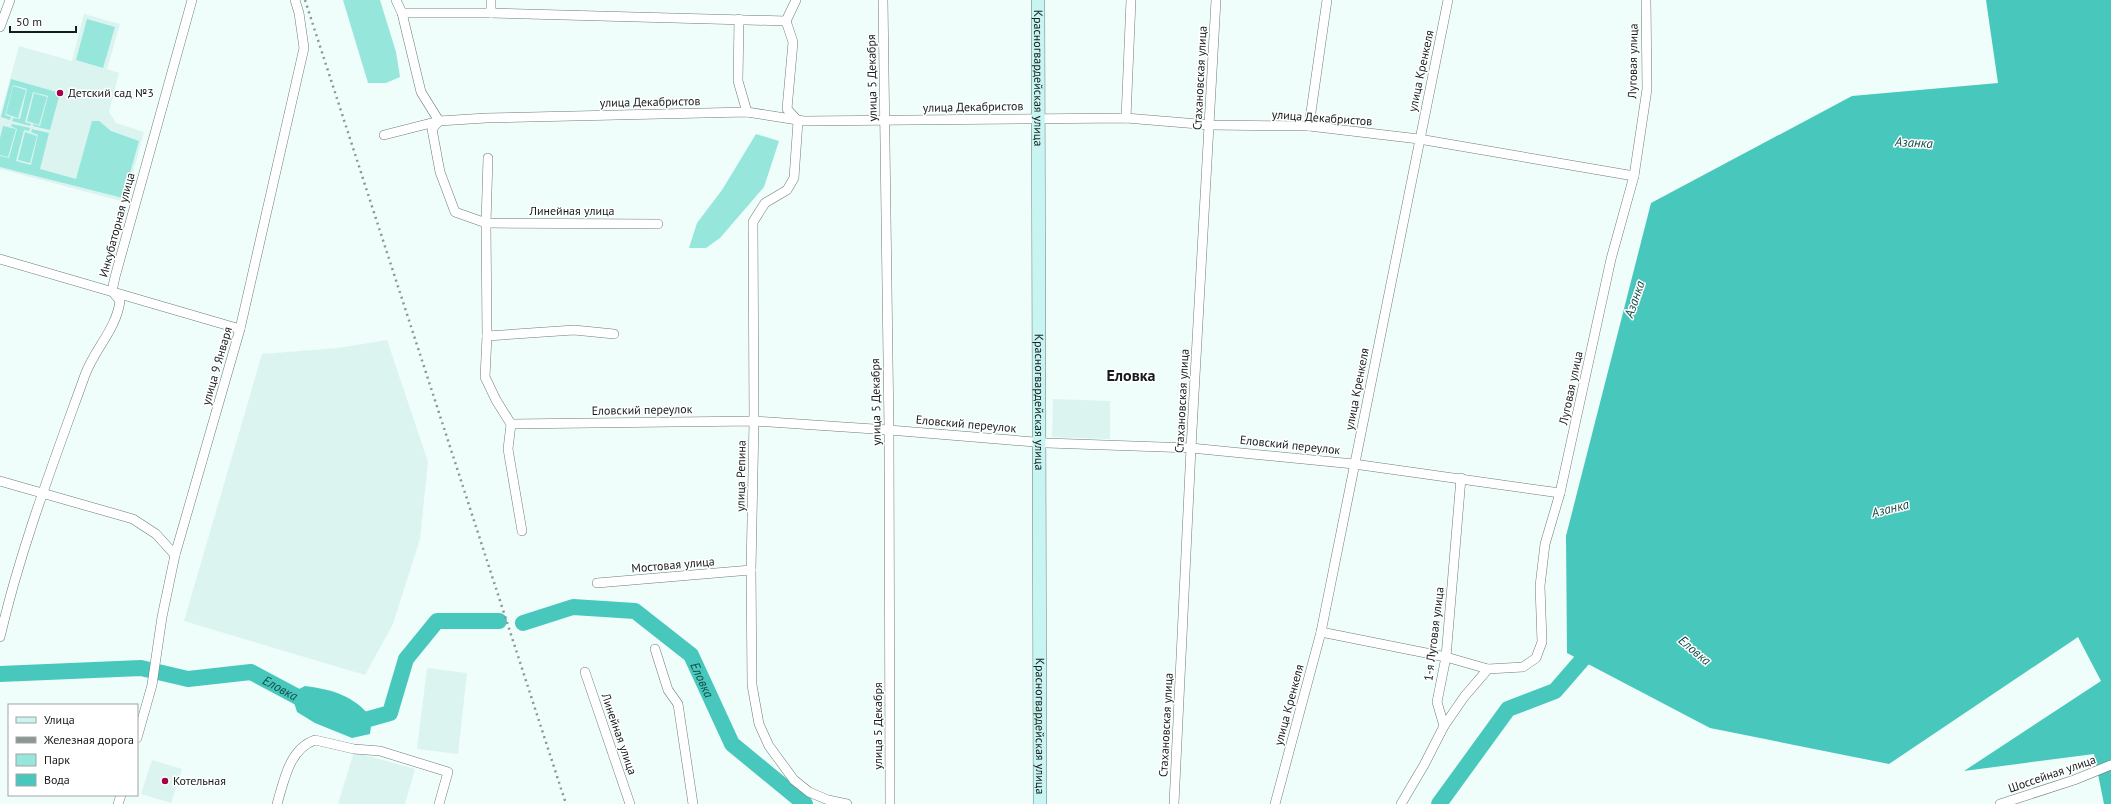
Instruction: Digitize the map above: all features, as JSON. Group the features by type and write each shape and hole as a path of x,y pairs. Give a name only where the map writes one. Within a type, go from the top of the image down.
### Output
{"main road":[{"name":"Красногвардейская улица","path":"1038,0 1040,804"}],"street":[{"path":"0,27 10,0"},
{"name":"Инкубаторная улица","path":"0,637 8,602 42,492 86,372 112,328 118,311 120,301 112,291 192,0"},
{"name":"улица 9 Января","path":"138,734 152,685 158,653 162,617 175,555 240,329 304,48 300,13 295,0"},
{"path":"396,0 402,13 421,92 439,121"},
{"path":"491,0 491,13"},
{"path":"796,0 786,21 793,42 787,109 798,121"},
{"name":"улица 5 Декабря","path":"882,0 889,430 890,804"},
{"path":"1126,118 1131,0"},
{"name":"Стахановская улица","path":"1174,804 1191,448 1216,0"},
{"path":"1309,126 1327,0"},
{"name":"улица Кренкеля","path":"1275,804 1321,632 1448,0"},
{"name":"Луговая улица","path":"1321,632 1446,657 1488,669 1523,667 1536,658 1542,642 1540,586 1546,544 1560,493 1611,259 1634,176 1647,89 1646,0"},
{"path":"402,13 491,13 786,21"},
{"path":"739,20 738,81 747,112"},
{"name":"улица Декабристов","path":"384,135 439,121 486,118 747,112 798,121 1126,118 1210,125 1309,126 1419,139 1634,176"},
{"name":"Линейная улица","path":"439,121 432,129 440,172 455,212 486,223 658,224"},
{"name":"улица Репина","path":"798,121 794,178 787,190 765,203 753,222 754,421 750,570 752,685 759,724 769,746 794,780 809,792 828,800 847,804"},
{"path":"488,158 486,223 487,336 485,377 511,424 508,449 522,531"},
{"path":"0,259 240,329"},
{"path":"487,336 574,330 614,334"},
{"name":"Еловский переулок","path":"511,424 754,421 1039,442 1191,448 1354,464 1560,493"},
{"name":"1-я Луговая улица","path":"1444,726 1437,702 1446,657 1461,478"},
{"path":"0,480 134,519 156,534 175,555"},
{"name":"Мостовая улица","path":"598,583 750,570"},
{"path":"655,649 668,690 678,704 693,804"},
{"path":"1401,804 1444,726 1464,697 1488,669"},
{"name":"Линейная улица","path":"585,672 630,804"},
{"path":"277,804 286,774 294,758 300,748 315,740 354,749 380,751 448,772 439,804"},
{"name":"Шоссейная улица","path":"2000,804 2074,780 2111,765"}],"shaded area":[{"name":"Детский сад №3","path":"84,14 120,24 107,69 119,73 109,112 116,123 144,132 125,202 0,169 0,116 19,46 72,61"},
{"path":"387,340 428,462 420,539 393,624 365,675 184,621 262,354 338,348"},
{"path":"1053,399 1110,401 1110,439 1052,437"},
{"path":"427,668 467,673 458,754 417,749"},
{"path":"354,752 415,769 405,804 338,804"},
{"path":"152,760 182,769 171,803 141,794"}],"green space":[{"path":"343,0 380,0 396,52 400,77 386,83 368,83"},
{"path":"87,19 115,27 103,68 76,60"},
{"path":"11,79 60,93 50,130 33,126 33,124 40,126 48,96 33,92 25,122 31,124 30,126 12,121 13,118 20,119 27,89 13,85 5,115 11,117 10,120 1,117"},
{"path":"13,86 26,90 18,118 6,114"},
{"path":"34,93 47,97 39,125 27,121"},
{"path":"92,121 99,121 111,131 139,141 123,198 0,167 0,156 9,158 17,129 11,126 12,124 30,128 29,131 24,130 16,161 31,165 38,135 31,132 32,129 49,133 40,169 76,179"},
{"path":"3,126 16,129 8,157 0,155 0,138"},
{"path":"25,132 37,136 30,163 18,160"},
{"path":"756,134 779,141 764,187 720,238 706,248 689,248 697,223 722,190"}],"water":[{"name":"Азанка","path":"1986,0 2111,0 2111,804 2104,804 2094,754 1964,771 2101,681 2078,637 1889,764 1710,728 1567,653 1566,536 1651,203 1852,96 1998,83"},
{"path":"305,686 334,692 357,704 372,718 370,734 352,738 315,723 297,712 291,693"}],"waterway":[{"name":"Еловка","path":"523,623 573,607 635,611 691,655 732,744 805,804"},
{"name":"Еловка","path":"351,724 390,713 406,659 437,621 499,621"},
{"name":"Еловка","path":"1439,804 1508,709 1555,691 1595,645"},
{"name":"Еловка","path":"0,674 141,668 188,679 251,672 309,703"}],"railway":[{"path":"305,0 566,804"}],"place":[{"name":"Детский сад №3","path":"60,93"},
{"name":"Котельная","path":"165,781"}],"district":[{"name":"Еловка","path":"1131,375"}]}
